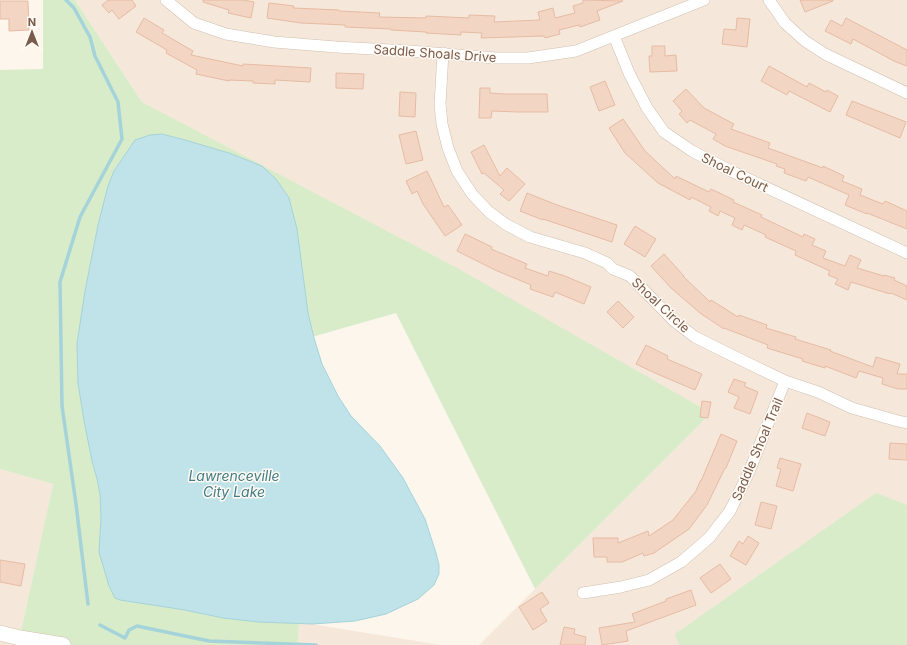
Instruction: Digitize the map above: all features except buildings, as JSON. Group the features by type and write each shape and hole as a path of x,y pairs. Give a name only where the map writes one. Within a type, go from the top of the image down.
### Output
{"street":[{"name":"Saddle Shoals Drive","path":"166,0 194,23 226,34 274,42 496,58 528,58 576,51 704,0"},
{"path":"769,0 785,23 815,48 907,94"},
{"name":"Shoal Court","path":"614,36 629,73 643,101 664,132 692,151 731,172 907,253"},
{"name":"Shoal Circle","path":"443,54 440,104 442,124 448,148 457,171 472,194 489,212 507,225 530,237 585,253 607,263 613,269 630,276 674,321 695,337 785,381 818,392 852,408 907,423"},
{"name":"Saddle Shoal Trail","path":"583,593 621,587 649,580 681,562 709,538 730,511 749,472 785,381"},
{"path":"0,633 63,645"}],"shaded area":[{"path":"75,0 907,0 907,645 479,645 711,413 142,102"},
{"path":"0,469 53,484 18,645 0,645"},
{"path":"299,622 441,645 298,645"}],"green space":[{"path":"43,0 75,0 142,102 459,269 711,413 535,589 396,313 200,369 299,622 298,645 18,645 53,484 0,469 0,70 43,69"},
{"path":"876,493 907,505 907,645 679,645 675,634"}],"water":[{"name":"Lawrenceville City Lake","path":"162,134 229,153 262,166 276,179 289,198 297,229 308,313 322,364 338,396 351,416 380,446 403,478 425,519 436,553 439,565 439,574 434,585 418,599 386,614 355,621 313,624 258,622 223,618 115,598 109,586 99,552 101,518 100,494 84,421 78,383 77,344 85,291 98,225 108,186 114,171 135,140 150,135"}],"waterway":[{"path":"66,0 74,8 90,37 95,56 118,102 122,139 80,217 60,282 62,406 88,604"},
{"path":"100,625 125,638 129,630 137,626 209,641 316,645"}]}
